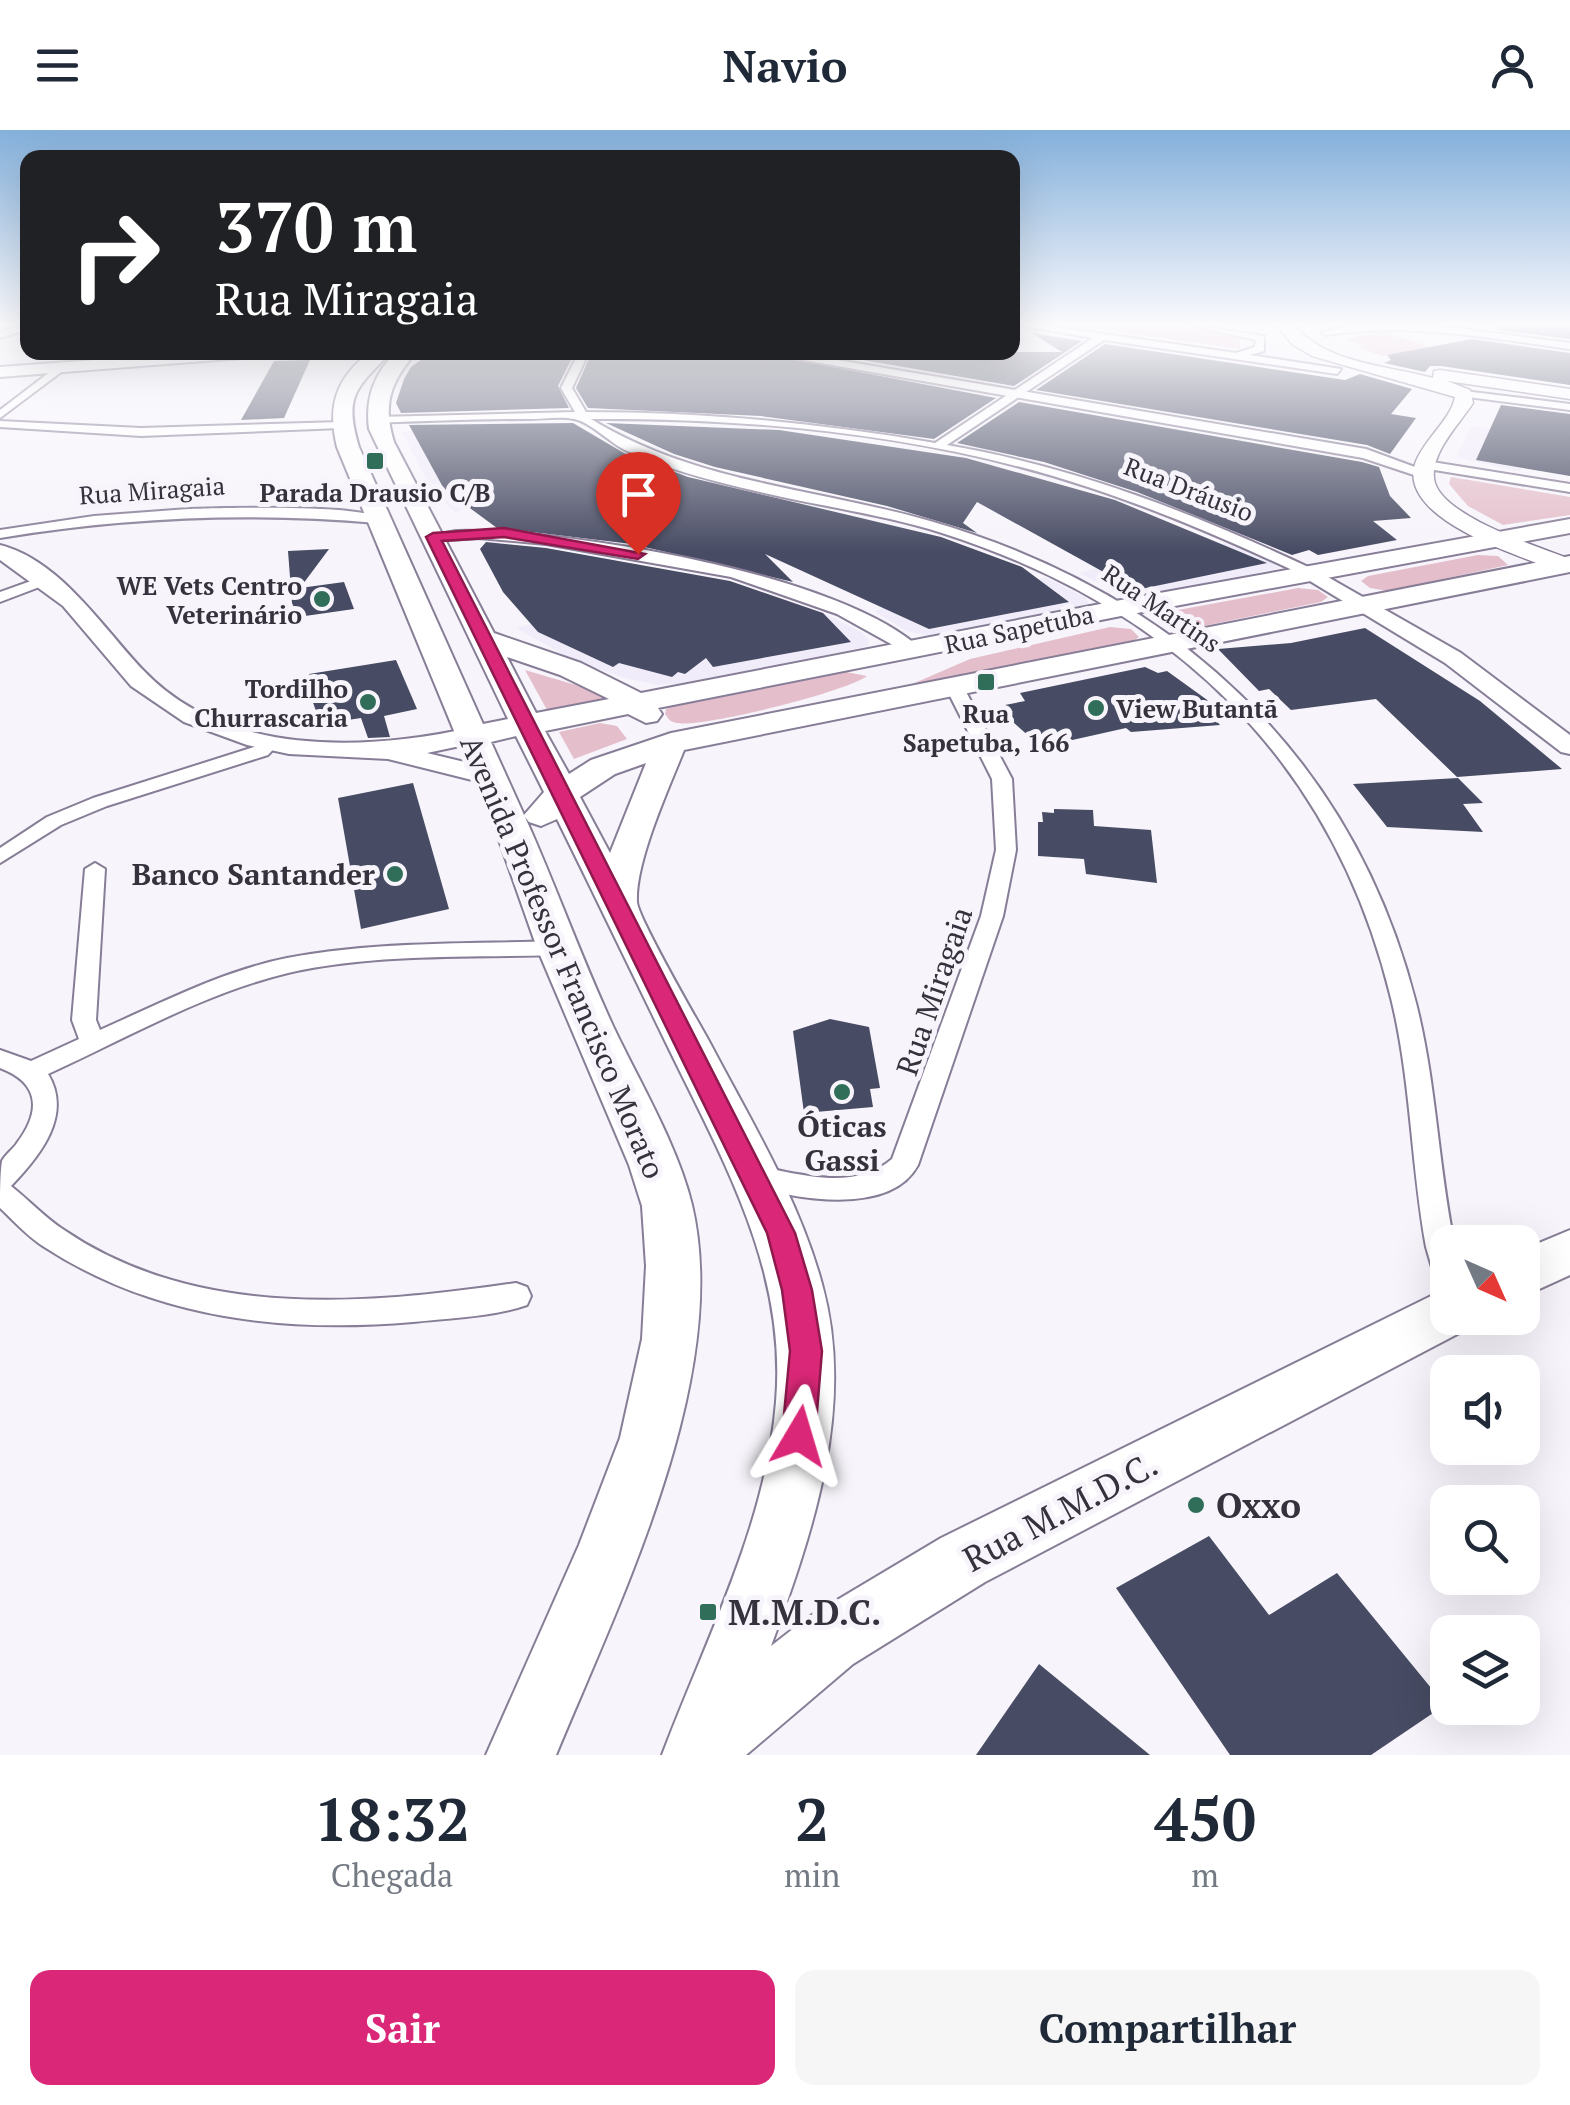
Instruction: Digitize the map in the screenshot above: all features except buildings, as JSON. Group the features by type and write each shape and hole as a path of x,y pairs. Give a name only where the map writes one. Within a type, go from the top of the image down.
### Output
{"highway":[{"path":"340,401 340,425"},
{"path":"376,420 378,401"},
{"name":"Avenida Professor Francisco Morato","path":"376,420 404,485 529,726 560,796 756,1177 781,1233 797,1290 806,1351 804,1408 780,1520 748,1624 698,1752"},
{"name":"Avenida Professor Francisco Morato","path":"340,425 667,1206 672,1266 669,1339 649,1438 607,1555 522,1755"},
{"name":"Rua Sapetuba","path":"470,736 680,698 1121,608 1570,526"},
{"name":"Rua Sapetuba","path":"517,840 560,796 603,767 671,742 801,720 1568,565"},
{"path":"801,720 897,682 986,636"},
{"path":"484,639 601,685 639,706 671,742 632,837 617,906"},
{"path":"601,685 680,698"},
{"path":"1540,1266 1570,1250"},
{"name":"Rua M.M.D.C.","path":"698,1752 830,1641 963,1560 1430,1322"}],"main road":[{"path":"1467,401 1425,469 1428,496 1469,524 1568,565"},
{"path":"0,551 45,580 104,636 138,680 164,699 208,721 284,745 388,751 488,776"},
{"path":"388,751 470,736"}],"street":[{"path":"572,401 577,412"},
{"path":"939,445 1006,401"},
{"path":"1056,401 1366,454 1425,469 1570,488"},
{"path":"1525,401 1570,407"},
{"name":"Rua Dráusio","path":"376,420 577,412 762,421 939,445 1134,496 1228,531 1366,605 1453,658 1570,747"},
{"name":"Rua Martins","path":"577,412 612,440 651,458 719,478 949,530 1040,566 1121,608 1217,679 1264,727 1344,841 1391,957 1409,1021 1434,1225"},
{"path":"0,424 140,432 340,425"},
{"name":"Rua Miragaia","path":"0,534 177,514 373,510"},
{"path":"433,537 504,532 757,577 853,614 915,651"},
{"path":"0,597 45,580"},
{"name":"Rua Miragaia","path":"756,1177 822,1188 858,1188 881,1184 904,1165 992,916 1006,850 1002,779 956,688"},
{"path":"0,857 54,821 225,761 264,758 284,745"},
{"path":"94,1046 84,1020 96,868"},
{"path":"31,1071 216,988 286,966 366,954 558,948"},
{"path":"0,1058 31,1071 42,1085 46,1102 45,1121 34,1142 0,1180"},
{"path":"0,1192 28,1222 101,1269 147,1287 217,1303 292,1313 372,1315 516,1296"}],"shaded area":[{"path":"458,424 475,448 552,482 456,512 435,496 402,432"},
{"path":"1472,426 1570,442 1529,454 1520,472 1456,457"},
{"path":"1451,477 1570,497 1570,515 1503,525 1468,506 1449,484"},
{"path":"1230,542 1279,568 1145,597 1117,593 1080,573 1151,553 1189,553"},
{"path":"1478,555 1498,556 1508,565 1388,591 1370,588 1361,581 1368,576"},
{"path":"1045,577 1086,598 1089,604 930,636 906,631 874,611 945,586 996,593"},
{"path":"1298,588 1318,590 1328,597 1321,602 1184,630 1165,627 1158,618 1167,612"},
{"path":"612,601 779,629 822,612 869,640 868,646 693,683 658,685 624,678 571,659 516,628"},
{"path":"1110,627 1131,629 1139,637 1131,643 903,688 970,659"},
{"path":"525,670 606,694 610,698 547,710"},
{"path":"846,672 867,676 804,699 743,715 677,723 665,714 666,709 680,704"},
{"path":"600,723 617,726 627,739 574,759 559,732"}],"place":[{"name":"Parada Drausio C/B","path":"375,461"},
{"name":"WE Vets Centro Veterinário","path":"322,599"},
{"name":"Rua Sapetuba, 166","path":"986,682"},
{"name":"Tordilho Churrascaria","path":"368,702"},
{"name":"View Butantã","path":"1096,708"},
{"name":"Banco Santander","path":"395,874"},
{"name":"Óticas Gassi","path":"842,1092"},
{"name":"Oxxo","path":"1196,1505"},
{"name":"M.M.D.C.","path":"708,1612"}],"route":[{"path":"638,554 504,532 433,537 781,1233 797,1290 806,1351 799,1436"}]}
